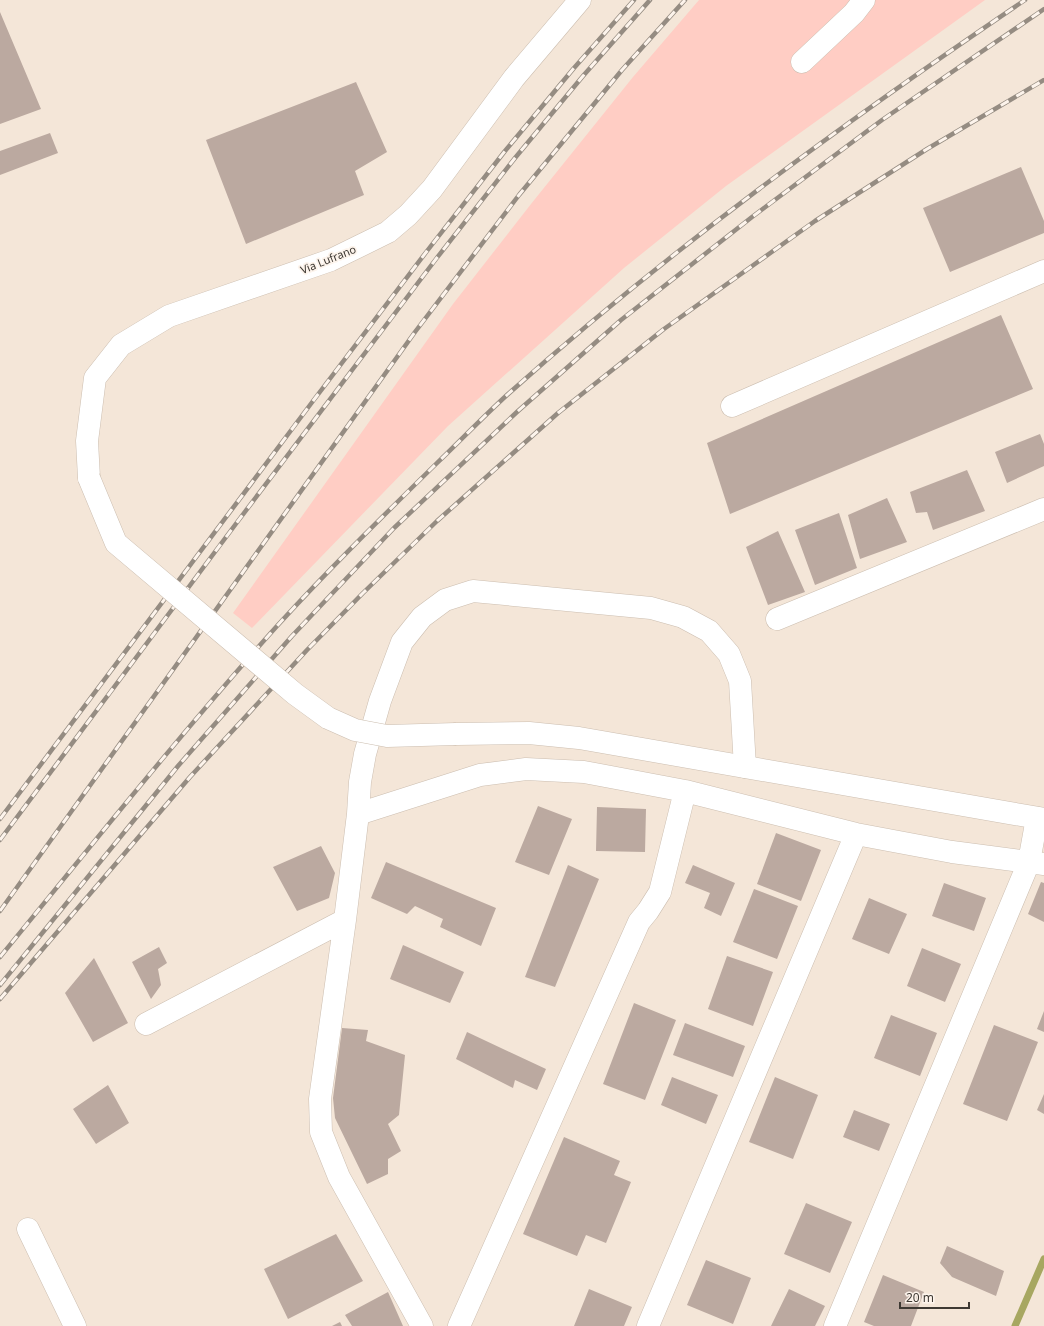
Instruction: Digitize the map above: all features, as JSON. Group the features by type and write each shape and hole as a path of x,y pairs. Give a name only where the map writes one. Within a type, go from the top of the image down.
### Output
{"street":[{"name":"Via Lufrano","path":"580,0 514,78 432,189 408,215 388,232 331,260 169,316 121,346 95,378 87,441 89,478 116,543 294,694 328,718 355,730 387,736 529,733 579,738 1040,818"},
{"path":"802,62 854,13 864,0"},
{"path":"732,406 1044,271"},
{"path":"778,619 1044,509"},
{"path":"422,1326 338,1177 321,1132 320,1099 345,920 358,814 360,782 365,754 380,701 402,642 422,617 445,600 473,591 651,608 683,617 709,632 729,654 740,681 745,767"},
{"path":"358,814 480,775 526,769 584,772 685,791 856,834 952,852 1036,863"},
{"path":"459,1326 639,922 660,892 685,791"},
{"path":"835,1326 1036,863 1040,818"},
{"path":"648,1326 856,834"},
{"path":"146,1024 345,920"},
{"path":"28,1229 75,1326"}],"shaded area":[{"path":"699,0 985,0 726,186 624,268 448,426 252,628 233,613 453,304 633,77"}],"building":[{"path":"0,12 41,109 0,124"},
{"path":"356,82 387,152 355,171 364,195 246,244 206,140"},
{"path":"50,133 58,153 0,175 0,151"},
{"path":"1021,167 1044,221 1044,233 950,272 923,208"},
{"path":"1001,315 1033,389 730,514 707,443"},
{"path":"1040,434 1044,444 1044,466 1007,483 995,452"},
{"path":"967,470 985,511 933,530 927,512 916,513 910,492"},
{"path":"887,498 907,542 860,559 848,515"},
{"path":"839,513 857,568 815,585 795,530"},
{"path":"778,531 805,592 768,605 746,547"},
{"path":"538,806 572,819 549,875 515,862"},
{"path":"597,807 646,809 645,852 596,851"},
{"path":"776,833 821,850 801,901 757,884"},
{"path":"321,846 335,873 329,898 297,911 273,867"},
{"path":"386,862 496,908 481,946 440,927 443,919 415,906 407,914 371,898"},
{"path":"568,865 599,879 555,987 525,977"},
{"path":"693,865 735,883 721,916 704,908 710,893 685,883"},
{"path":"1041,882 1044,883 1044,922 1028,914"},
{"path":"944,883 986,898 974,931 932,916"},
{"path":"754,889 798,906 777,959 733,942"},
{"path":"869,898 907,914 889,954 852,939"},
{"path":"403,945 464,972 450,1003 390,979"},
{"path":"159,947 167,963 158,969 161,985 151,999 132,962"},
{"path":"922,948 961,964 945,1002 907,986"},
{"path":"727,956 773,972 753,1026 708,1009"},
{"path":"94,958 128,1023 93,1042 65,993"},
{"path":"634,1003 676,1020 645,1100 603,1084"},
{"path":"1044,1011 1044,1032 1037,1029"},
{"path":"891,1015 937,1033 920,1076 874,1058"},
{"path":"685,1023 745,1046 733,1077 673,1055"},
{"path":"994,1025 1038,1042 1007,1121 963,1104"},
{"path":"342,1028 368,1030 366,1041 405,1055 399,1115 388,1124 401,1151 388,1159 388,1174 367,1184 335,1118 333,1098"},
{"path":"467,1032 546,1069 537,1090 515,1080 513,1088 456,1059"},
{"path":"672,1077 718,1095 706,1124 661,1105"},
{"path":"775,1077 818,1095 793,1159 749,1142"},
{"path":"108,1085 129,1123 96,1144 73,1109"},
{"path":"1044,1094 1044,1114 1037,1110"},
{"path":"854,1110 890,1124 879,1151 843,1137"},
{"path":"564,1137 620,1161 614,1175 631,1182 606,1243 586,1235 577,1256 523,1234"},
{"path":"806,1203 852,1222 830,1273 784,1254"},
{"path":"336,1234 363,1281 288,1319 264,1269"},
{"path":"947,1246 1004,1271 996,1296 952,1277 940,1263"},
{"path":"706,1260 751,1278 733,1324 687,1305"},
{"path":"883,1275 924,1292 911,1326 874,1326 864,1322"},
{"path":"589,1289 632,1307 624,1326 574,1326"},
{"path":"789,1289 825,1306 815,1326 771,1326"},
{"path":"388,1292 403,1326 352,1326 345,1315"},
{"path":"340,1322 342,1326 332,1326"}],"waterway":[{"path":"1015,1326 1044,1259"}],"railway":[{"path":"0,819 427,251 505,151 574,68 634,0"},
{"path":"0,840 436,259 515,158 583,76 650,0"},
{"path":"0,911 415,332 519,195 622,70 685,0"},
{"path":"0,957 171,748 241,666 355,544 498,403 568,341 631,289 759,189 891,93 1025,0"},
{"path":"0,985 178,766 292,636 394,528 518,411 621,320 752,217 882,120 1044,9"},
{"path":"0,999 190,777 307,650 437,521 558,413 664,329 815,221 927,149 1044,80"}]}
